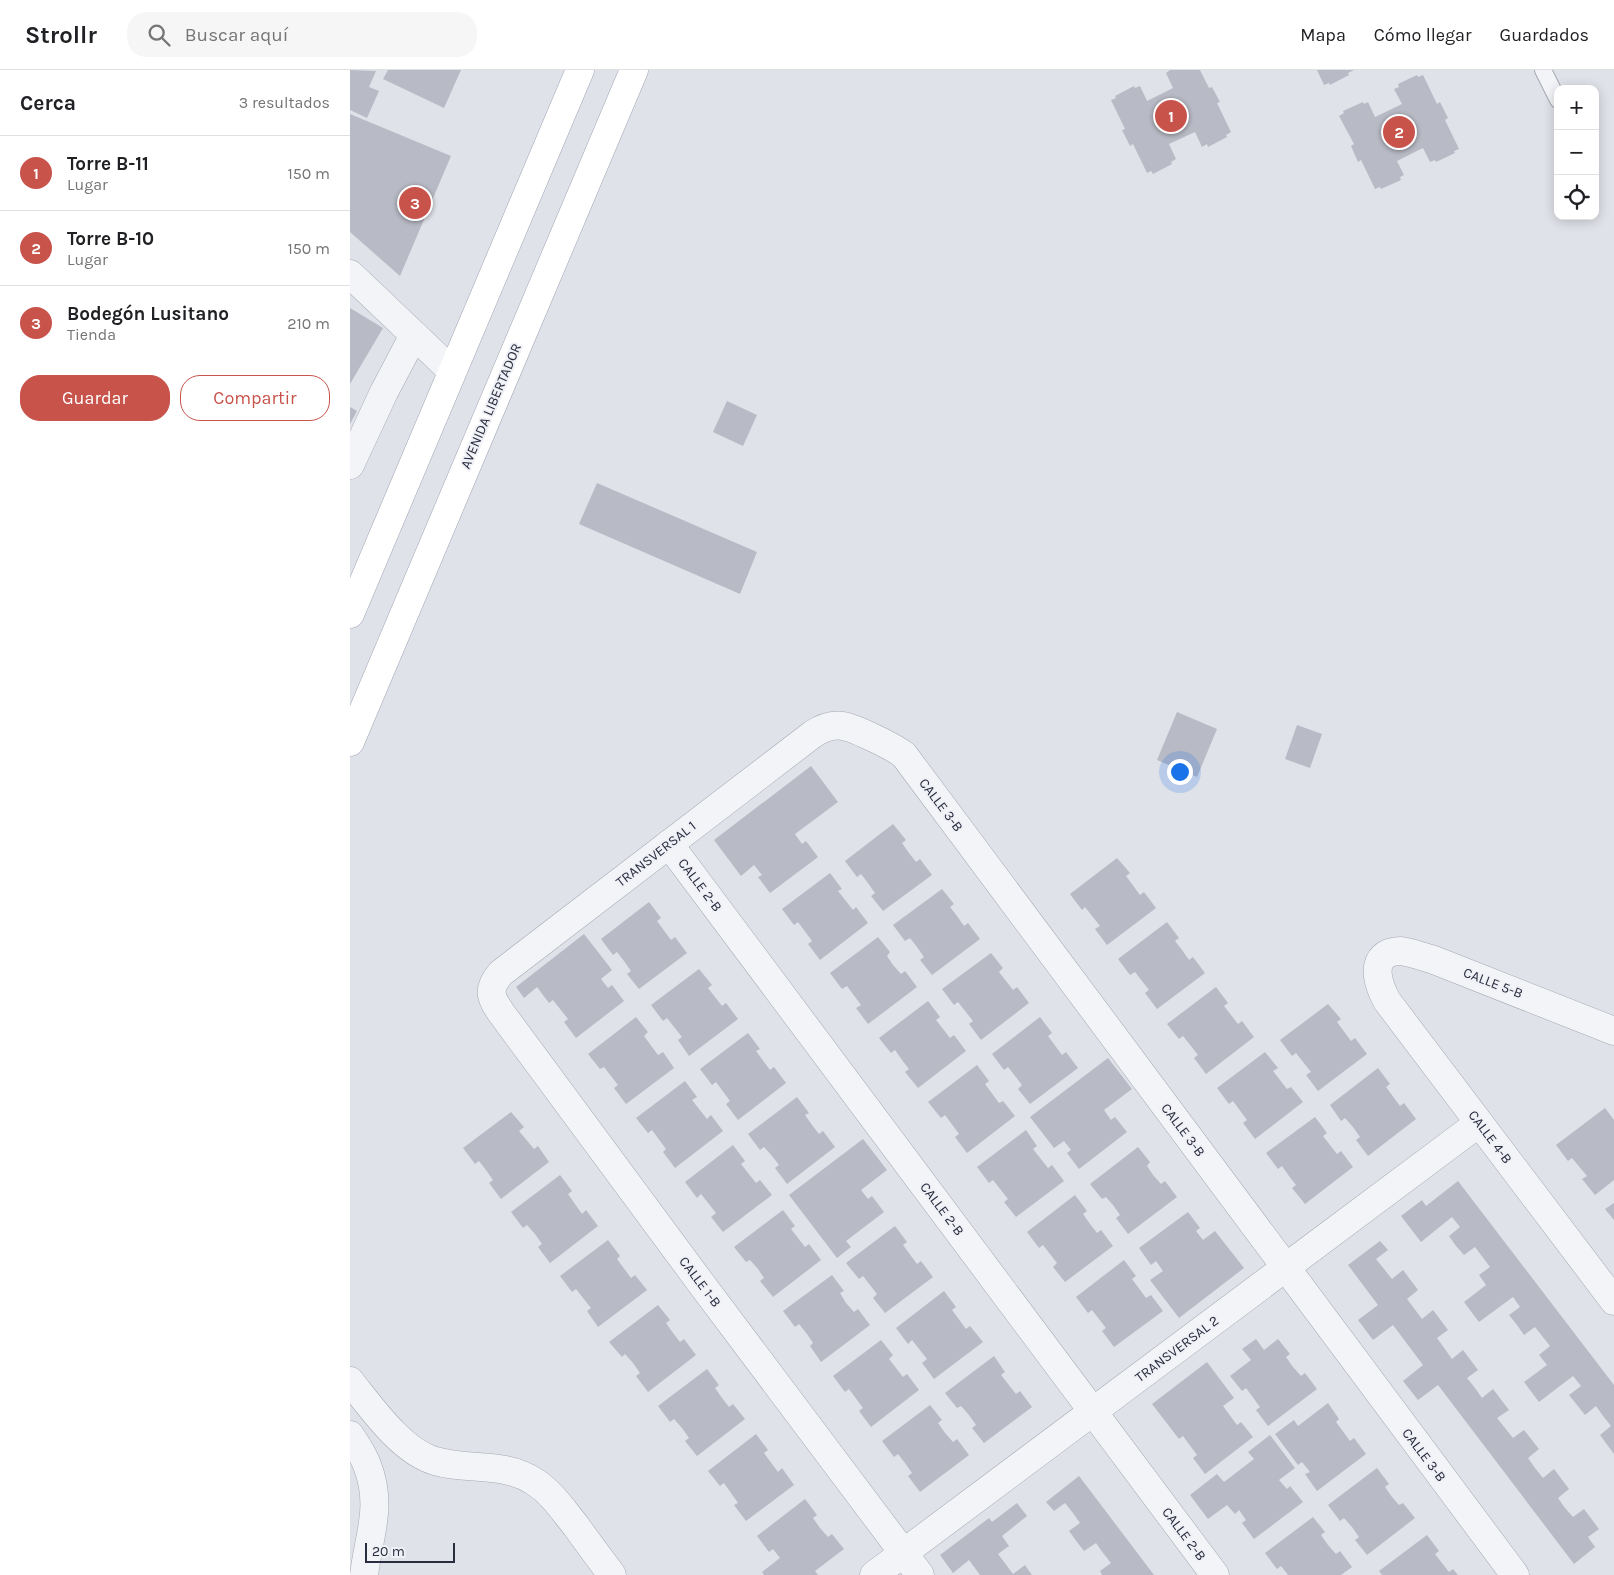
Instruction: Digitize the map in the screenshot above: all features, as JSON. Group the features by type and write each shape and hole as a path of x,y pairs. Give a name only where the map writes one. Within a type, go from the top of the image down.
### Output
{"main road":[{"path":"350,614 580,70"},
{"name":"AVENIDA LIBERTADOR","path":"350,742 634,70"}],"street":[{"path":"350,274 452,371"},
{"path":"350,466 384,392 414,334"},
{"name":"CALLE 3-B","path":"823,728 844,726 895,748 904,755 1515,1575"},
{"name":"TRANSVERSAL 1","path":"492,984 501,973 823,728"},
{"name":"CALLE 2-B","path":"669,844 1215,1575"},
{"name":"CALLE 5-B","path":"1377,969 1380,960 1386,955 1394,951 1408,953 1434,960 1614,1031"},
{"name":"CALLE 4-B","path":"1377,969 1381,990 1387,1001 1614,1301"},
{"name":"CALLE 1-B","path":"492,984 491,992 502,1014 920,1575"},
{"name":"TRANSVERSAL 2","path":"874,1575 1479,1123"},
{"path":"350,1381 379,1416 416,1452 434,1461 484,1466 516,1472 534,1481 553,1496 612,1575"},
{"path":"350,1435 367,1464 374,1490 375,1513 364,1575"},
{"path":"590,1545 594,1575"}],"lane":[{"path":"1543,70 1554,92"}],"building":[{"path":"350,70 376,71 369,87 379,91 367,118 350,110"},
{"path":"388,70 461,70 444,108 383,79"},
{"path":"1170,70 1200,70 1209,88 1212,87 1220,102 1217,103 1231,132 1226,135 1227,137 1208,147 1207,144 1202,147 1195,132 1169,144 1176,159 1171,162 1172,164 1153,174 1151,171 1147,173 1133,144 1130,146 1122,130 1125,129 1111,100 1134,86 1135,88 1140,86 1147,101 1173,88 1166,73"},
{"path":"1317,70 1354,70 1348,73 1349,75 1330,85 1329,83 1324,85"},
{"path":"1417,75 1418,77 1423,75 1437,104 1440,102 1448,118 1445,120 1459,149 1454,151 1455,153 1436,162 1435,160 1430,162 1423,148 1397,161 1404,175 1400,177 1401,180 1381,189 1380,187 1375,189 1361,160 1358,162 1351,146 1354,144 1339,116 1344,113 1343,111 1363,102 1364,104 1368,102 1375,117 1402,104 1394,89 1399,87 1398,84"},
{"path":"350,114 451,156 400,276 350,232"},
{"path":"350,308 383,328 350,384"},
{"path":"727,401 757,415 743,446 713,432"},
{"path":"350,407 357,411 350,424"},
{"path":"597,483 757,552 740,594 579,524"},
{"path":"1177,712 1217,729 1197,777 1157,760"},
{"path":"1297,725 1322,734 1310,768 1285,759"},
{"path":"811,766 838,802 795,834 802,844 806,841 818,857 770,893 758,877 762,875 754,865 741,876 714,840"},
{"path":"893,824 906,840 902,843 909,853 916,862 920,859 932,875 883,911 871,896 875,893 868,883 861,874 857,877 845,861"},
{"path":"1117,858 1130,873 1126,876 1140,895 1144,892 1156,908 1107,945 1095,929 1100,926 1085,907 1082,910 1070,894"},
{"path":"830,873 842,889 838,891 853,910 856,907 868,923 820,960 808,944 812,941 798,922 794,925 782,909"},
{"path":"942,889 954,904 950,907 964,926 968,923 980,939 932,975 920,960 924,957 910,938 905,941 893,925"},
{"path":"649,902 661,918 657,921 671,940 675,937 687,953 639,989 627,974 631,971 624,961 617,952 613,955 601,939"},
{"path":"1167,922 1179,938 1175,941 1189,960 1193,957 1205,973 1157,1009 1145,993 1149,990 1135,972 1130,975 1118,959"},
{"path":"584,934 612,970 601,979 608,988 612,985 624,1001 576,1038 564,1022 568,1019 553,1000 549,1003 537,987 524,998 516,987"},
{"path":"878,937 890,952 887,956 893,965 901,974 905,971 917,987 868,1024 856,1008 861,1005 847,986 842,989 830,973"},
{"path":"991,953 1003,968 999,972 1013,990 1017,987 1029,1003 981,1040 969,1024 973,1021 958,1002 954,1005 942,989"},
{"path":"699,969 712,985 708,988 722,1006 726,1003 738,1019 689,1056 678,1040 682,1037 667,1018 663,1021 651,1005"},
{"path":"1216,987 1228,1003 1224,1006 1238,1024 1242,1021 1254,1037 1206,1074 1194,1058 1198,1055 1191,1046 1183,1036 1179,1039 1167,1024"},
{"path":"928,1001 940,1017 936,1020 950,1038 954,1035 966,1051 918,1088 905,1072 909,1069 895,1050 891,1053 879,1038"},
{"path":"1328,1004 1341,1019 1337,1022 1351,1041 1355,1038 1367,1054 1318,1091 1306,1075 1311,1072 1296,1053 1292,1056 1280,1040"},
{"path":"636,1017 648,1032 644,1036 658,1055 663,1052 674,1068 626,1104 614,1088 618,1085 604,1067 600,1069 588,1054"},
{"path":"1040,1017 1052,1033 1048,1036 1062,1055 1066,1052 1078,1068 1030,1104 1018,1089 1022,1085 1008,1067 1004,1070 992,1054"},
{"path":"748,1033 760,1049 756,1051 770,1070 774,1067 786,1083 738,1120 726,1104 730,1101 716,1082 712,1085 700,1069"},
{"path":"1265,1052 1278,1068 1273,1071 1287,1089 1291,1087 1303,1102 1255,1139 1243,1123 1247,1120 1233,1101 1229,1104 1217,1088"},
{"path":"1108,1058 1132,1089 1104,1110 1111,1120 1115,1117 1127,1132 1079,1169 1067,1153 1071,1150 1064,1141 1054,1148 1030,1117"},
{"path":"977,1065 989,1081 985,1084 999,1103 1003,1101 1015,1116 967,1153 955,1137 959,1134 945,1115 941,1118 928,1102"},
{"path":"1378,1068 1390,1084 1386,1087 1400,1106 1404,1103 1416,1119 1368,1156 1356,1140 1360,1137 1353,1127 1345,1118 1341,1121 1330,1105"},
{"path":"685,1081 697,1097 692,1100 707,1119 711,1115 723,1131 675,1168 663,1152 666,1149 652,1130 648,1133 636,1118"},
{"path":"797,1097 809,1113 805,1115 812,1125 819,1134 823,1131 835,1147 787,1184 775,1168 779,1165 772,1156 764,1147 760,1150 748,1134"},
{"path":"1605,1108 1614,1120 1614,1180 1595,1195 1582,1179 1587,1176 1572,1158 1568,1161 1556,1145"},
{"path":"511,1112 524,1127 519,1131 534,1149 538,1146 549,1162 501,1199 489,1183 493,1180 486,1170 479,1161 475,1164 463,1148"},
{"path":"1315,1117 1327,1133 1323,1136 1337,1154 1341,1151 1353,1167 1305,1204 1292,1188 1296,1185 1282,1166 1278,1169 1266,1153"},
{"path":"1026,1130 1037,1146 1033,1149 1048,1168 1052,1165 1064,1181 1016,1217 1004,1202 1008,1199 993,1180 989,1183 977,1167"},
{"path":"863,1139 887,1170 861,1190 868,1199 872,1196 884,1212 846,1241 851,1247 837,1258 789,1195"},
{"path":"733,1145 745,1161 741,1164 756,1183 760,1180 772,1195 723,1232 711,1217 716,1213 701,1194 697,1198 685,1182"},
{"path":"1138,1147 1150,1162 1147,1166 1153,1175 1161,1184 1165,1181 1177,1197 1128,1234 1116,1218 1120,1215 1113,1205 1106,1197 1102,1199 1090,1184"},
{"path":"560,1175 572,1191 568,1194 582,1214 586,1210 598,1226 550,1263 538,1247 542,1244 535,1234 527,1225 523,1228 511,1212"},
{"path":"1458,1181 1614,1385 1614,1454 1600,1435 1611,1426 1596,1406 1585,1415 1569,1395 1581,1386 1573,1376 1539,1402 1524,1382 1547,1365 1539,1355 1550,1346 1535,1327 1524,1335 1509,1315 1520,1307 1513,1297 1479,1322 1464,1302 1486,1285 1479,1275 1490,1267 1475,1247 1464,1255 1456,1246 1449,1236 1460,1227 1452,1217 1421,1242 1401,1216 1422,1200 1426,1206"},
{"path":"1075,1195 1087,1211 1083,1214 1090,1224 1097,1233 1101,1230 1113,1246 1065,1282 1053,1267 1057,1263 1043,1245 1039,1248 1027,1232"},
{"path":"1614,1203 1614,1220 1605,1209"},
{"path":"783,1210 795,1226 791,1229 805,1247 809,1244 821,1260 773,1297 760,1281 764,1278 758,1269 750,1260 746,1262 734,1247"},
{"path":"1188,1212 1200,1228 1196,1231 1203,1240 1215,1231 1244,1268 1179,1318 1150,1280 1163,1271 1156,1261 1151,1265 1139,1248"},
{"path":"895,1226 907,1242 903,1245 917,1264 921,1261 933,1277 885,1313 873,1298 877,1294 863,1276 859,1279 846,1263"},
{"path":"608,1240 620,1256 617,1259 631,1278 635,1275 647,1290 598,1327 587,1311 591,1308 576,1289 572,1292 560,1276"},
{"path":"1380,1241 1388,1250 1376,1259 1392,1279 1403,1270 1418,1290 1407,1299 1422,1319 1433,1310 1448,1330 1437,1338 1452,1359 1463,1350 1478,1370 1467,1378 1482,1398 1493,1389 1509,1410 1497,1418 1513,1438 1524,1430 1539,1449 1528,1458 1535,1468 1543,1478 1554,1469 1569,1489 1558,1498 1565,1508 1573,1517 1584,1509 1599,1529 1588,1537 1595,1547 1574,1564 1438,1385 1418,1400 1403,1381 1423,1365 1393,1325 1373,1340 1358,1320 1378,1305 1348,1265"},
{"path":"1124,1260 1136,1276 1132,1279 1146,1298 1151,1295 1163,1311 1114,1347 1102,1331 1106,1328 1092,1310 1088,1313 1076,1297"},
{"path":"832,1275 844,1291 840,1293 846,1303 854,1312 858,1309 870,1325 821,1362 810,1346 813,1343 807,1334 799,1324 795,1327 783,1311"},
{"path":"944,1291 956,1307 952,1310 966,1329 970,1326 983,1342 934,1379 922,1363 927,1359 912,1340 908,1344 896,1328"},
{"path":"658,1305 670,1320 666,1323 673,1333 680,1342 684,1339 696,1355 648,1392 636,1376 640,1373 633,1363 625,1354 622,1357 609,1342"},
{"path":"1256,1339 1264,1350 1278,1339 1290,1354 1286,1357 1293,1367 1301,1376 1305,1373 1317,1389 1268,1426 1256,1410 1260,1407 1246,1388 1242,1391 1230,1376 1251,1360 1242,1349"},
{"path":"881,1340 893,1355 889,1359 903,1377 907,1374 919,1390 871,1427 859,1411 863,1408 849,1389 845,1392 833,1376"},
{"path":"994,1356 1005,1372 1001,1375 1016,1394 1020,1391 1032,1407 984,1443 972,1428 976,1425 969,1415 961,1406 957,1408 945,1393"},
{"path":"1207,1362 1234,1398 1223,1406 1237,1425 1241,1422 1253,1437 1205,1474 1193,1458 1197,1455 1183,1436 1179,1439 1152,1404"},
{"path":"707,1369 719,1385 715,1388 722,1398 729,1407 733,1404 745,1419 697,1456 685,1441 689,1438 682,1428 674,1419 670,1422 658,1406"},
{"path":"1328,1403 1339,1419 1336,1422 1350,1441 1354,1438 1366,1454 1317,1491 1305,1474 1310,1472 1302,1462 1298,1465 1275,1434 1294,1420 1298,1426"},
{"path":"930,1405 942,1420 938,1423 945,1433 953,1442 957,1439 969,1455 920,1492 908,1476 912,1473 905,1463 898,1454 894,1457 882,1441"},
{"path":"756,1434 768,1450 764,1453 778,1472 782,1468 794,1485 746,1521 734,1505 738,1503 724,1483 720,1486 708,1471"},
{"path":"1270,1435 1295,1468 1279,1480 1287,1489 1290,1486 1303,1502 1254,1539 1242,1523 1246,1520 1239,1510 1235,1514 1227,1505 1208,1519 1190,1495 1217,1474 1224,1482 1254,1459 1248,1452"},
{"path":"1377,1468 1389,1484 1385,1487 1392,1497 1399,1505 1403,1503 1415,1518 1367,1555 1355,1540 1359,1537 1352,1527 1344,1518 1340,1521 1328,1505"},
{"path":"1079,1476 1154,1575 1102,1575 1100,1571 1111,1563 1096,1543 1084,1551 1077,1542 1069,1531 1080,1523 1073,1513 1065,1503 1054,1511 1046,1502"},
{"path":"805,1499 817,1515 813,1518 820,1528 828,1537 832,1534 844,1549 815,1571 818,1575 764,1575 762,1572 780,1558 773,1549 769,1552 757,1536"},
{"path":"1017,1503 1027,1516 1002,1536 1009,1546 998,1554 1013,1574 1025,1565 1032,1575 980,1575 969,1560 953,1573 940,1555 989,1518 992,1522"},
{"path":"1313,1517 1325,1532 1321,1535 1328,1545 1336,1554 1340,1551 1352,1567 1341,1575 1288,1575 1281,1566 1277,1569 1265,1553"},
{"path":"1427,1535 1439,1551 1435,1554 1449,1572 1453,1569 1458,1575 1382,1575 1379,1571"}],"place":[{"name":"Torre B-11","path":"1171,116"},
{"name":"Torre B-10","path":"1399,132"},
{"name":"Bodegón Lusitano","path":"415,203"}]}
